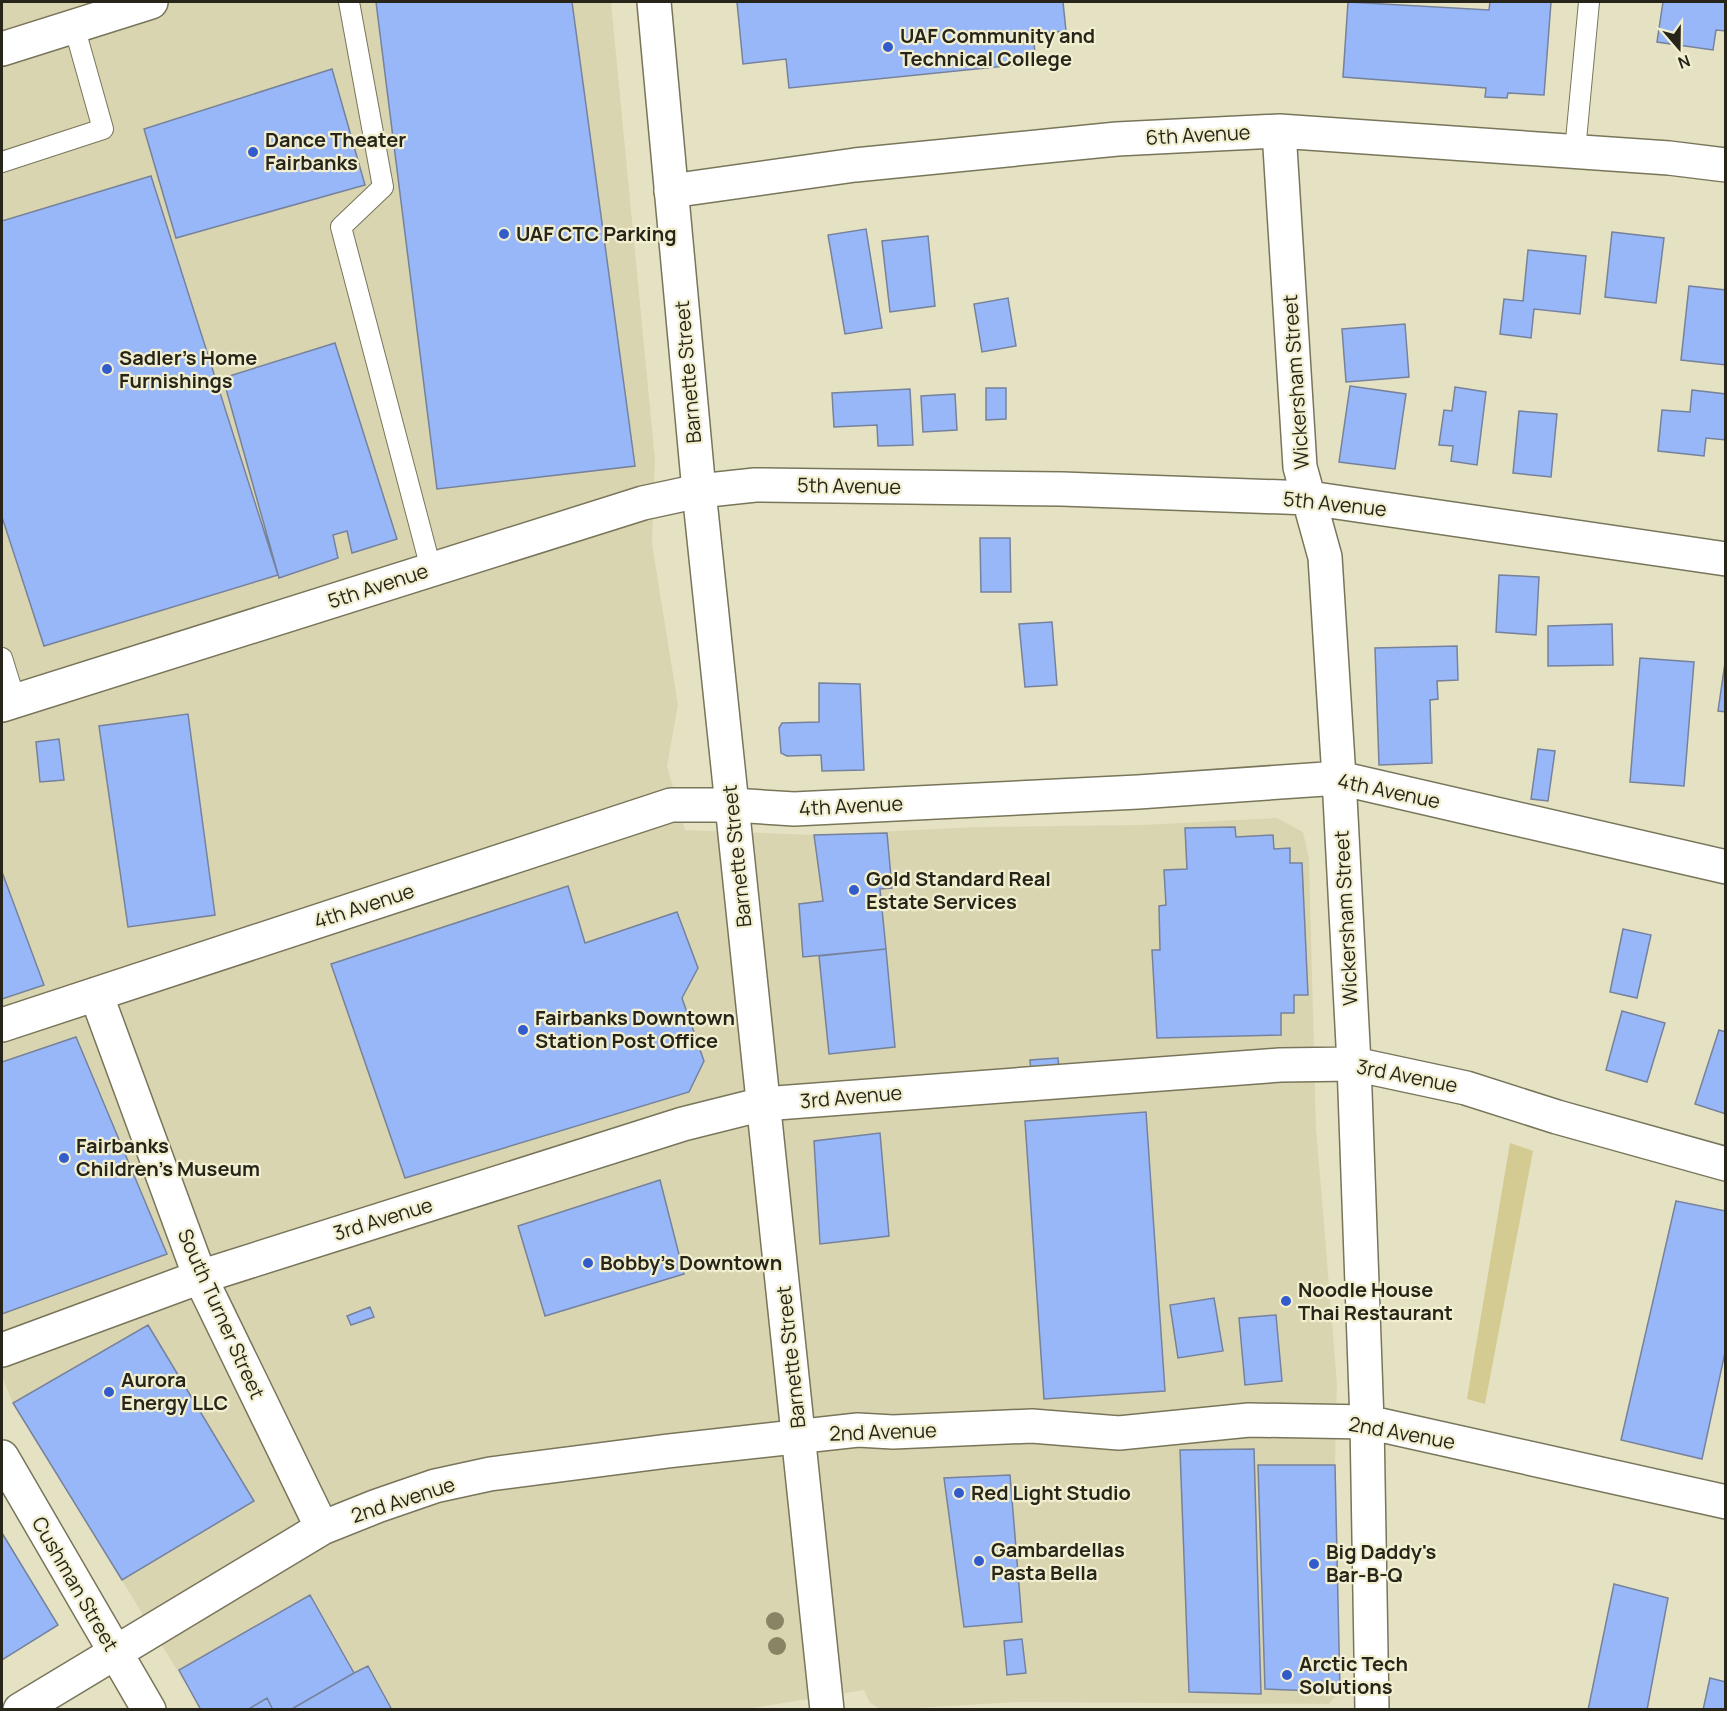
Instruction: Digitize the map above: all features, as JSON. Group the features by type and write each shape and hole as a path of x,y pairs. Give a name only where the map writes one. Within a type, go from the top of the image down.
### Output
{"street":[{"path":"2,48 151,2"},
{"name":"Barnette Street","path":"654,2 699,491 827,1710"},
{"name":"6th Avenue","path":"671,191 866,164 1117,140 1279,131 1575,151 1725,165"},
{"name":"Wickersham Street","path":"1279,131 1300,467 1325,557 1339,778 1354,1064 1367,1422 1372,1710"},
{"name":"5th Avenue","path":"8,702 643,503 699,491 755,485 1050,489 1309,498 1725,559"},
{"name":"4th Avenue","path":"2,1025 671,805 732,805 794,809 1138,792 1339,778 1725,867"},
{"name":"South Turner Street","path":"96,994 200,1277 322,1528"},
{"name":"3rd Avenue","path":"2,1350 200,1277 683,1124 763,1104 1268,1066 1354,1064 1466,1088 1557,1117 1725,1164"},
{"name":"2nd Avenue","path":"20,1710 114,1651 322,1528 435,1486 490,1474 657,1452 858,1430 893,1432 1032,1426 1119,1433 1249,1420 1367,1422 1725,1502"},
{"name":"Cushman Street","path":"2,1457 149,1710"}],"lane":[{"path":"349,2 383,187 341,227 432,569"},
{"path":"1575,151 1588,2"},
{"path":"2,162 103,129 74,26"},
{"path":"2,658 8,702"}],"shaded area":[{"path":"2,2 611,2 655,460 652,544 678,705 667,766 685,830 814,835 977,827 1141,825 1277,818 1303,832 1309,859 1316,1127 1337,1383 1335,1465 1340,1692 1329,1704 1018,1702 882,1710 870,1703 864,1690 741,1710 201,1709 13,1403 2,1377"},
{"path":"1510,1143 1533,1151 1485,1404 1467,1399"}],"building":[{"name":"UAF CTC Parking","path":"376,2 572,2 635,466 437,489"},
{"name":"UAF Community and Technical College","path":"737,2 1063,2 1066,31 1033,34 1036,63 789,88 786,59 743,64"},
{"path":"1348,2 1489,10 1490,2 1551,2 1544,95 1508,93 1507,98 1485,97 1486,88 1343,77"},
{"path":"1663,2 1726,2 1726,31 1716,30 1713,50 1657,42"},
{"name":"Dance Theater Fairbanks","path":"332,69 365,185 176,238 144,129"},
{"name":"Sadler's Home Furnishings","path":"151,176 278,575 44,646 2,517 2,221"},
{"path":"866,229 882,328 845,334 828,235"},
{"path":"1612,232 1664,238 1656,303 1605,297"},
{"path":"928,236 935,306 890,312 882,241"},
{"path":"1528,250 1586,256 1580,314 1534,309 1531,338 1500,334 1504,299 1523,301"},
{"path":"1689,286 1726,290 1726,365 1681,360"},
{"path":"1008,298 1016,346 982,352 974,304"},
{"path":"1405,324 1409,377 1346,382 1342,329"},
{"path":"335,343 397,539 352,553 347,531 333,535 338,558 279,578 223,378"},
{"path":"1350,386 1406,394 1395,469 1339,462"},
{"path":"1455,387 1486,392 1477,465 1451,461 1453,446 1439,445 1444,410 1452,411"},
{"path":"986,388 1006,388 1006,419 986,420"},
{"path":"910,389 913,445 878,446 877,425 834,427 832,393"},
{"path":"1692,390 1726,394 1726,440 1706,438 1704,456 1658,451 1662,410 1690,412"},
{"path":"955,394 957,430 923,432 921,396"},
{"path":"1519,411 1557,414 1551,477 1513,473"},
{"path":"980,538 1010,538 1011,592 981,592"},
{"path":"1499,575 1539,577 1536,635 1496,632"},
{"path":"1052,622 1057,685 1025,687 1019,624"},
{"path":"1612,624 1613,665 1548,666 1548,626"},
{"path":"1457,646 1458,680 1437,681 1438,699 1430,700 1432,763 1379,765 1375,648"},
{"path":"1640,658 1694,662 1684,786 1630,782"},
{"path":"1726,663 1726,712 1718,711"},
{"path":"819,683 860,684 864,770 822,771 821,755 787,756 781,753 779,728 782,723 819,722"},
{"path":"188,714 215,915 128,927 99,726"},
{"path":"59,739 64,780 40,782 36,742"},
{"path":"1538,749 1555,751 1548,801 1531,799"},
{"path":"1235,827 1236,837 1273,835 1274,849 1290,848 1290,863 1302,863 1308,995 1294,995 1294,1013 1281,1013 1281,1035 1157,1038 1152,950 1160,950 1159,906 1166,905 1164,870 1187,869 1185,828"},
{"path":"887,833 892,888 880,889 886,949 803,957 799,904 823,901 814,835"},
{"path":"2,872 44,985 2,999"},
{"name":"Fairbanks Downtown Station Post Office","path":"568,886 585,943 677,912 698,968 682,998 704,1061 689,1092 405,1178 331,964"},
{"path":"1623,929 1651,935 1637,998 1610,992"},
{"path":"886,949 895,1047 829,1054 819,956"},
{"path":"1622,1011 1665,1023 1647,1082 1606,1070"},
{"path":"1719,1030 1726,1032 1726,1114 1695,1104"},
{"name":"Fairbanks Children's Museum","path":"76,1037 167,1254 2,1314 2,1062"},
{"path":"1058,1058 1059,1070 1031,1072 1030,1060"},
{"path":"1146,1112 1165,1391 1044,1399 1025,1121"},
{"path":"880,1133 889,1236 820,1244 814,1141"},
{"path":"660,1180 684,1274 545,1316 518,1226"},
{"path":"1676,1201 1726,1211 1726,1348 1702,1459 1621,1440"},
{"path":"1214,1298 1223,1351 1178,1358 1170,1305"},
{"path":"370,1307 374,1317 351,1325 347,1316"},
{"path":"1276,1315 1282,1381 1245,1385 1239,1318"},
{"path":"148,1325 254,1501 122,1580 13,1403"},
{"path":"1254,1449 1261,1694 1189,1692 1180,1450"},
{"path":"1258,1465 1335,1465 1340,1692 1265,1689"},
{"path":"1010,1475 1022,1622 964,1627 944,1478"},
{"path":"2,1533 58,1625 2,1660"},
{"path":"1614,1584 1668,1598 1647,1710 1588,1710"},
{"path":"310,1595 354,1673 290,1710 273,1710 267,1698 247,1710 201,1710 179,1670"},
{"path":"1022,1639 1026,1673 1007,1675 1004,1641"},
{"path":"368,1666 392,1710 290,1710 354,1673"},
{"path":"1710,1678 1726,1682 1726,1710 1703,1710"},
{"path":"267,1698 273,1710 247,1710"}],"place":[{"name":"UAF Community and Technical College","path":"888,47"},
{"name":"Dance Theater Fairbanks","path":"253,152"},
{"name":"UAF CTC Parking","path":"504,234"},
{"name":"Sadler's Home Furnishings","path":"107,369"},
{"name":"Gold Standard Real Estate Services","path":"854,890"},
{"name":"Fairbanks Downtown Station Post Office","path":"523,1030"},
{"name":"Fairbanks Children's Museum","path":"64,1158"},
{"name":"Bobby's Downtown","path":"588,1263"},
{"name":"Noodle House Thai Restaurant","path":"1286,1301"},
{"name":"Aurora Energy LLC","path":"109,1392"},
{"name":"Red Light Studio","path":"959,1493"},
{"name":"Gambardellas Pasta Bella","path":"979,1561"},
{"name":"Big Daddy's Bar-B-Q","path":"1314,1564"},
{"name":"Arctic Tech Solutions","path":"1287,1675"}]}
